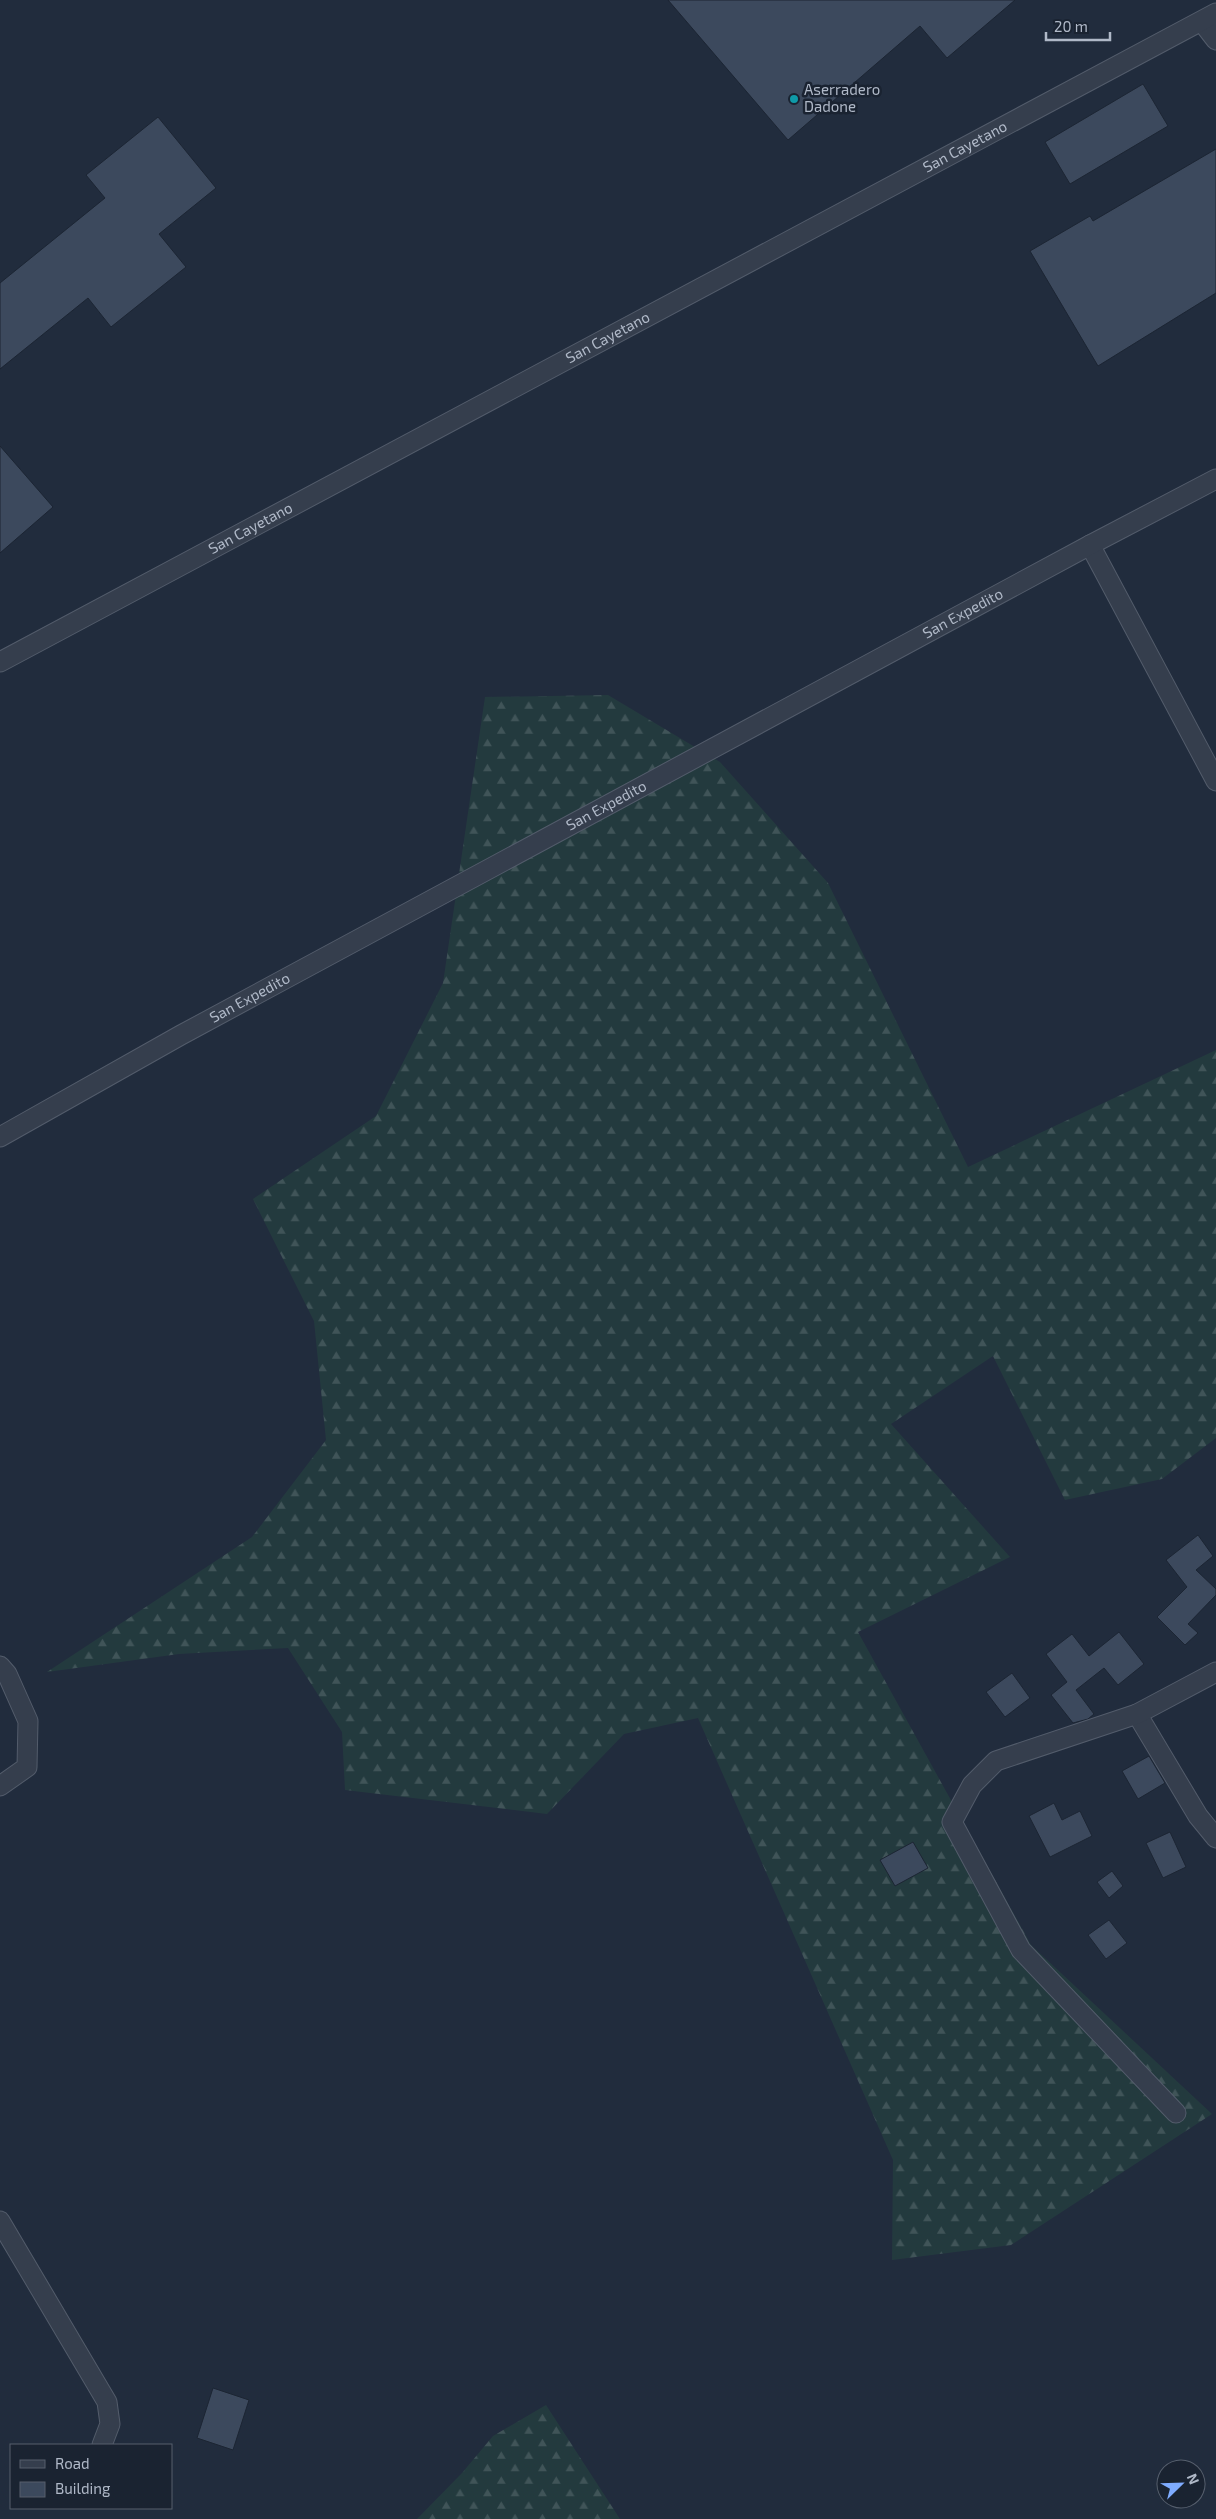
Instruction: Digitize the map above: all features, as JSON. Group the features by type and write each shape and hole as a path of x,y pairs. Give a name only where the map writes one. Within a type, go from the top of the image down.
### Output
{"street":[{"path":"1209,17 1216,40"},
{"name":"San Cayetano","path":"0,662 1209,17"},
{"name":"San Expedito","path":"0,1136 190,1031 1090,545 1216,479"},
{"path":"1090,545 1216,782"},
{"path":"0,1666 7,1674 28,1721 27,1767 0,1786"},
{"path":"1176,2114 1021,1950 952,1822 972,1785 996,1761 1136,1714 1216,1672"},
{"path":"1136,1714 1198,1816 1216,1838"},
{"path":"1,2225 107,2402 110,2424 102,2444"}],"green space":[{"path":"608,695 720,762 828,883 968,1167 1216,1050 1216,1438 1162,1479 1065,1500 993,1356 891,1424 1010,1557 858,1632 1031,1945 1212,2114 1011,2245 892,2260 893,2160 698,1718 624,1734 547,1814 345,1790 342,1732 288,1648 179,1654 47,1672 252,1537 326,1440 314,1321 253,1199 376,1116 443,983 485,697"},
{"path":"546,2405 620,2519 417,2519 462,2473 493,2436"}],"building":[{"name":"Aserradero Dadone","path":"668,0 1015,0 947,58 920,26 788,140"},
{"path":"1143,84 1168,126 1070,184 1045,142"},
{"path":"158,117 216,188 159,234 186,267 111,327 88,298 0,369 0,283 105,198 86,175"},
{"path":"1216,149 1216,293 1098,366 1030,251 1090,216 1093,221"},
{"path":"0,446 53,507 0,553"},
{"path":"1198,1535 1213,1556 1196,1570 1216,1589 1216,1595 1188,1624 1198,1633 1185,1645 1157,1617 1187,1587 1166,1560"},
{"path":"1119,1632 1144,1664 1118,1685 1104,1668 1076,1690 1094,1714 1088,1719 1073,1723 1051,1695 1067,1682 1046,1654 1072,1634 1089,1656"},
{"path":"1012,1673 1030,1698 1005,1717 986,1692"},
{"path":"1149,1756 1165,1783 1138,1799 1122,1771"},
{"path":"1054,1803 1062,1820 1080,1811 1092,1836 1050,1857 1029,1816"},
{"path":"1170,1832 1186,1867 1163,1878 1146,1843"},
{"path":"913,1842 928,1868 895,1886 880,1860"},
{"path":"1112,1871 1123,1886 1109,1898 1097,1882"},
{"path":"1109,1920 1127,1943 1106,1959 1088,1935"},
{"path":"213,2388 249,2400 233,2450 197,2438"}],"place":[{"name":"Aserradero Dadone","path":"794,99"}]}
